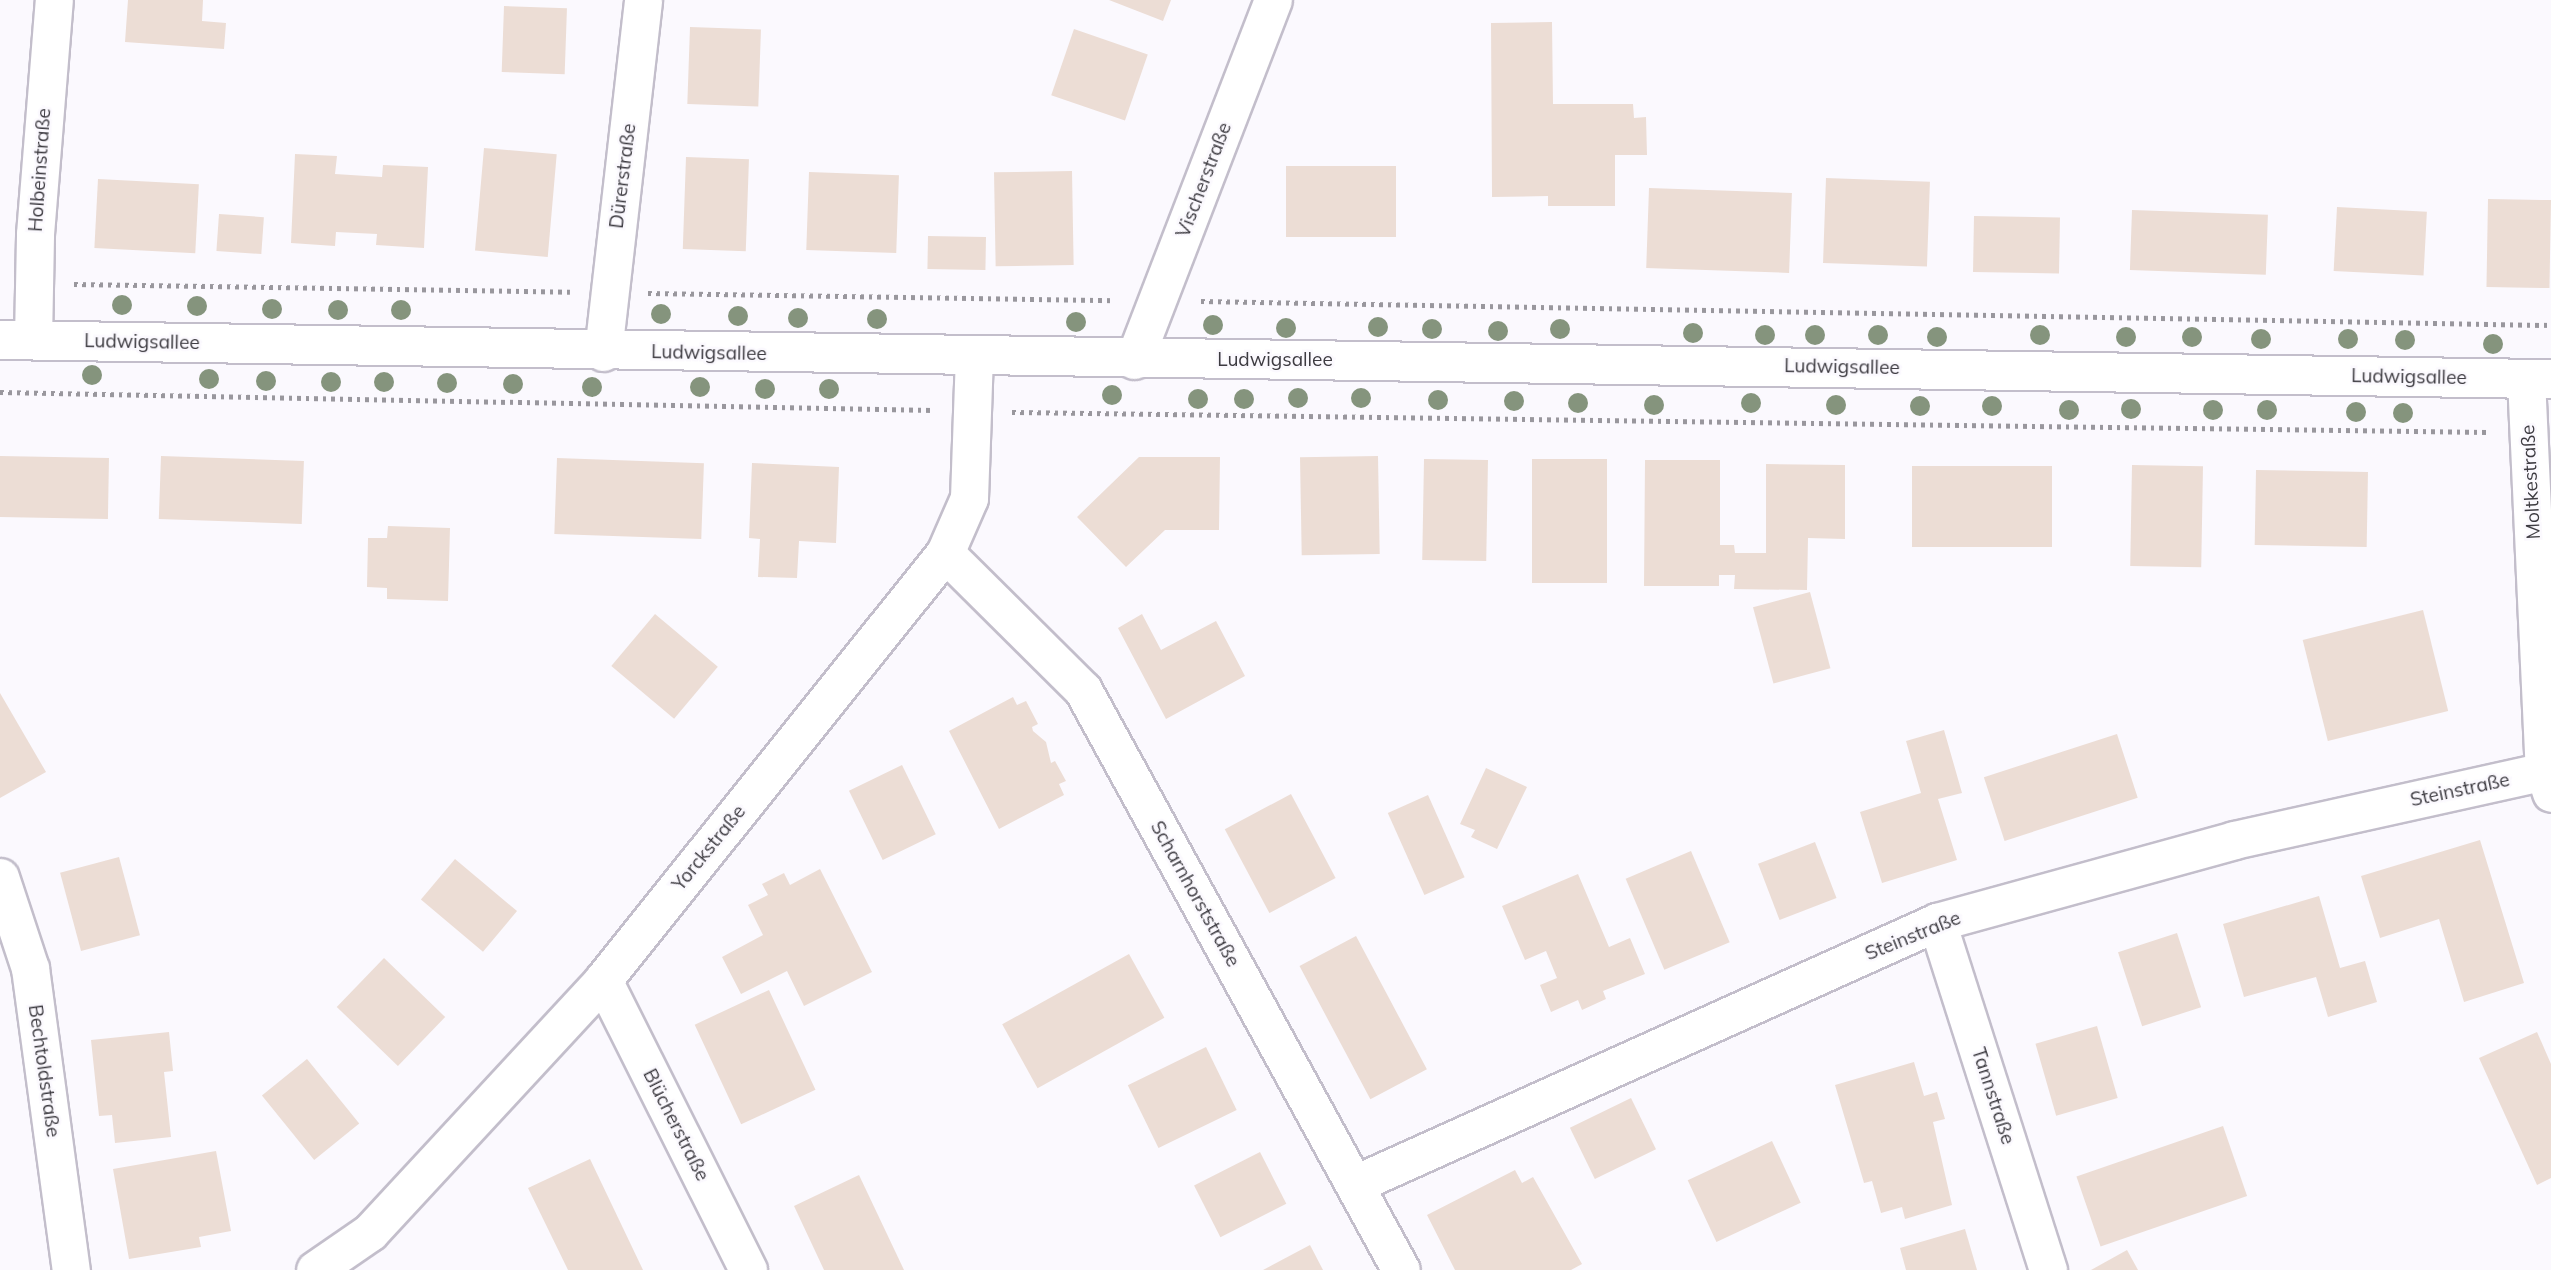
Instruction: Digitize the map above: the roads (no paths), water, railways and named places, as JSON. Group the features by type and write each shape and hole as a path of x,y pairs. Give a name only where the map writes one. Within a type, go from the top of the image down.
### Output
{"street":[{"name":"Holbeinstraße","path":"17,340 35,284 54,0"},
{"name":"Dürerstraße","path":"603,352 643,0"},
{"name":"Vischerstraße","path":"1134,360 1273,0"},
{"name":"Ludwigsallee","path":"17,340 974,358 2539,379"},
{"name":"Yorckstraße","path":"315,1270 370,1232 603,980 945,552 970,498 974,358"},
{"name":"Moltkestraße","path":"2539,379 2528,433 2547,783"},
{"name":"Scharnhorststraße","path":"945,552 1083,690 1401,1270"},
{"name":"Steinstraße","path":"1355,1184 1937,922 2234,840 2547,783"},
{"name":"Bechtoldstraße","path":"0,877 30,968 71,1270"},
{"name":"Tannstraße","path":"1937,922 2049,1270"},
{"name":"Blücherstraße","path":"603,980 748,1270"}]}
